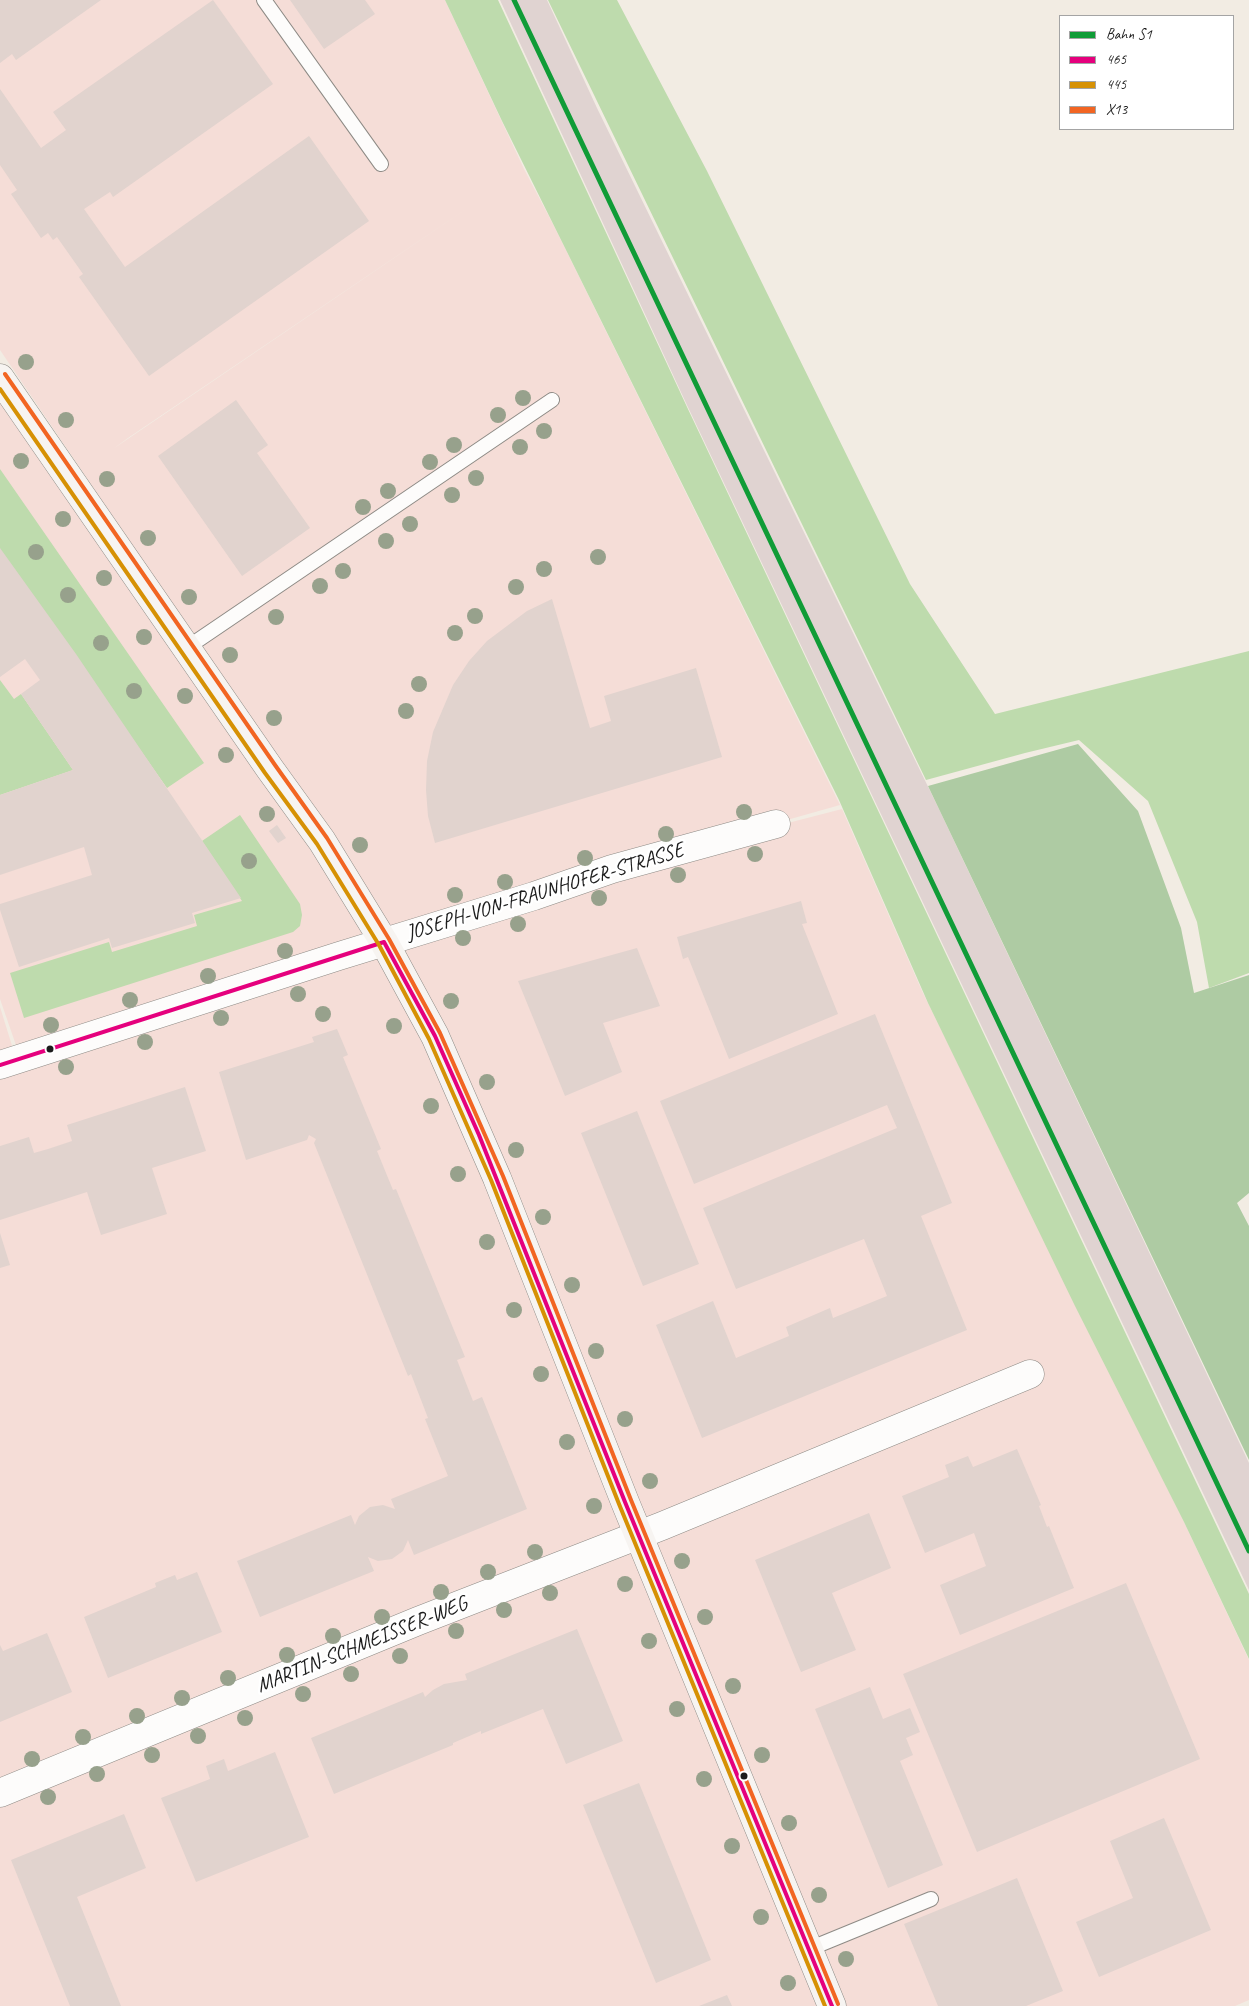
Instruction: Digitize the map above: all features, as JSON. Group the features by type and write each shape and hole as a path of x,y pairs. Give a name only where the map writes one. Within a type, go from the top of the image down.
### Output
{"street":[{"path":"0,378 188,647 270,769 322,841 384,942 435,1036 479,1135 639,1534 832,2006"},
{"name":"JOSEPH-VON-FRAUNHOFER-STRASSE","path":"0,1065 534,896 612,869 776,824"},
{"name":"MARTIN-SCHMEISSER-WEG","path":"0,1793 418,1621 639,1534 1030,1374"}],"lane":[{"path":"264,0 380,164"},
{"path":"188,647 552,400"},
{"path":"809,1949 931,1899"}],"shaded area":[{"path":"0,0 445,0 524,169 555,228 840,805 394,931 0,350","holes":["475,203 113,449 128,438"]},
{"path":"500,0 547,0 597,108 937,805 1249,1463 1249,1590 686,403"},
{"path":"0,395 398,945 784,824 842,809 922,991 1185,1524 1249,1660 1249,2000 1235,2006 0,2006 0,1007 14,1052 18,1051 0,999"}],"green space":[{"path":"445,0 498,0 687,407 1249,1594 1249,1659 1184,1522 1075,1306 928,1003 839,800 502,121"},
{"path":"548,0 617,0 707,171 910,584 995,714 1249,651 1249,973 1209,988 1197,922 1148,801 1079,740 926,780"},
{"path":"0,469 204,763 167,788 0,550"},
{"path":"0,680 14,699 21,694 73,770 0,795"},
{"path":"1078,744 1138,811 1181,928 1194,993 1249,975 1249,1193 1237,1203 1249,1226 1249,1460 928,786"},
{"path":"240,815 300,904 302,915 300,926 293,932 24,1018 10,973 109,942 112,952 197,926 194,915 242,901 202,841"}],"building":[{"path":"0,0 101,0 16,60 12,54 0,63"},
{"path":"213,0 273,84 113,197 110,192 84,209 125,267 309,136 369,221 149,376 79,277 83,274 57,237 53,240 48,233 41,238 11,194 17,190 0,165 0,89 41,148 66,130 53,112"},
{"path":"290,0 365,0 375,14 324,49"},
{"path":"236,400 268,445 257,453 310,528 242,576 158,456"},
{"path":"0,548 76,654 241,898 192,913 195,923 112,948 109,938 19,967 0,910 0,904 92,875 84,847 0,875 0,795 73,770 21,694 40,680 25,659 0,677"},
{"path":"552,599 590,728 611,721 604,696 696,668 722,757 435,843 428,816 426,790 427,761 433,732 453,685 469,661 487,641 527,611"},
{"path":"277,825 286,838 278,843 269,831"},
{"path":"801,901 807,923 802,924 838,1014 729,1059 688,957 683,959 677,937"},
{"path":"637,948 660,1006 603,1023 622,1072 565,1096 518,981"},
{"path":"875,1014 952,1203 921,1216 967,1330 702,1438 656,1325 713,1301 736,1358 789,1336 786,1327 830,1308 833,1318 887,1296 864,1239 736,1289 703,1208 897,1128 887,1105 694,1184 660,1101"},
{"path":"337,1029 348,1055 343,1057 381,1149 377,1151 393,1190 396,1189 465,1357 457,1360 473,1401 482,1397 527,1509 414,1555 408,1540 403,1551 392,1559 378,1561 368,1557 374,1571 260,1617 237,1561 351,1515 355,1525 359,1516 370,1507 383,1505 395,1509 391,1499 448,1476 425,1419 428,1418 411,1374 408,1376 314,1143 316,1139 309,1135 307,1140 246,1160 219,1072 314,1042 312,1037"},
{"path":"185,1087 206,1151 152,1168 167,1214 101,1235 87,1192 0,1220 0,1146 29,1137 34,1153 48,1149 72,1141 67,1125"},
{"path":"637,1111 699,1264 643,1286 581,1133"},
{"path":"0,1233 10,1265 0,1268"},
{"path":"1017,1449 1041,1505 1039,1506 1047,1527 1049,1526 1074,1588 960,1635 940,1585 986,1566 974,1533 925,1553 902,1496 949,1477 945,1465 968,1456 973,1467"},
{"path":"869,1513 891,1568 832,1593 856,1650 801,1672 755,1560"},
{"path":"197,1572 222,1632 108,1678 84,1617 156,1587 155,1583 175,1575 177,1580"},
{"path":"1126,1583 1200,1759 977,1852 903,1674"},
{"path":"577,1629 623,1741 566,1764 543,1709 481,1734 481,1731 453,1743 453,1745 334,1794 311,1738 423,1692 425,1697 444,1684 467,1680 465,1674"},
{"path":"47,1633 72,1692 0,1722 0,1645 3,1651"},
{"path":"870,1687 883,1719 910,1708 920,1732 906,1738 913,1755 900,1761 943,1865 888,1888 815,1709"},
{"path":"275,1752 309,1837 196,1882 161,1798 210,1779 206,1766 224,1759 228,1771"},
{"path":"639,1783 711,1960 656,1983 583,1805"},
{"path":"124,1814 146,1868 77,1897 121,2006 70,2006 11,1860"},
{"path":"1164,1818 1211,1930 1099,1977 1076,1922 1133,1898 1110,1841"},
{"path":"1017,1878 1063,1991 1026,2006 938,2006 904,1924"},
{"path":"727,1995 732,2006 699,2006"}],"rail line":[{"name":"S1","path":"514,0 1249,1551"}],"transit line":[{"name":"X13","path":"5,374 327,838 389,939 440,1033 503,1176 631,1500 838,2004"},
{"name":"445","path":"0,389 265,773 317,844 379,945 429,1039 491,1180 619,1504 825,2006"},
{"name":"465","path":"384,942 435,1036 479,1135 625,1502 832,2006"},
{"name":"465","path":"0,1065 384,942"}]}
